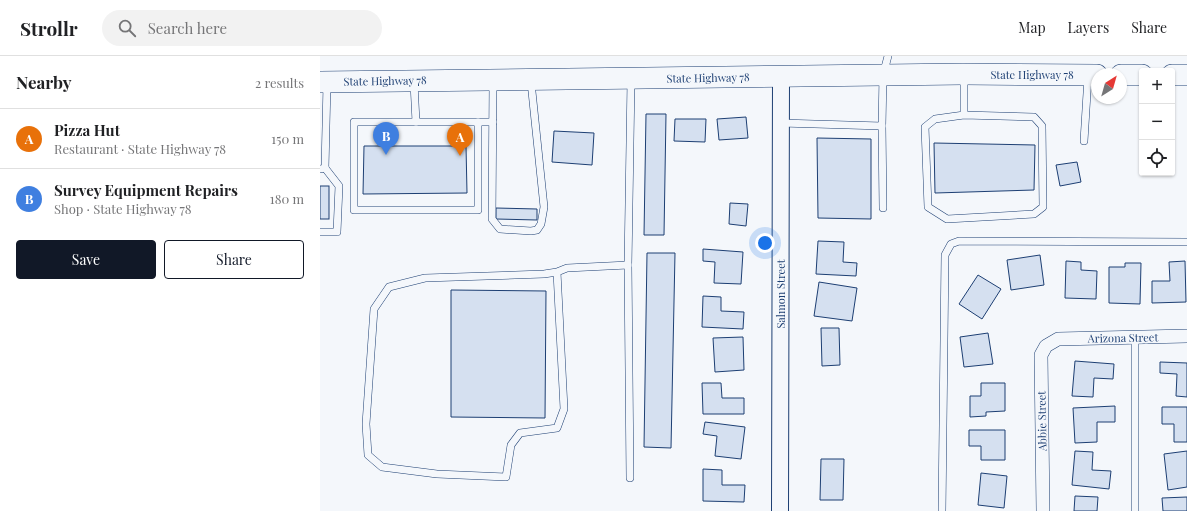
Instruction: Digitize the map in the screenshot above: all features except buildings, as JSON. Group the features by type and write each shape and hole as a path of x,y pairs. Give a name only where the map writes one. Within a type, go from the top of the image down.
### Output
{"main road":[{"name":"State Highway 78","path":"324,82 781,77 885,66 964,74 1091,75"},
{"path":"1127,75 1139,75"},
{"path":"1175,75 1187,75"}],"street":[{"name":"Salmon Street","path":"780,511 781,77"},
{"name":"Arizona Street","path":"1058,339 1187,336"},
{"name":"Abbie Street","path":"1043,511 1041,355 1046,346 1058,339"}],"lane":[{"path":"883,208 882,126 885,66"},
{"path":"964,74 964,115"},
{"path":"630,478 628,265 631,78"},
{"path":"494,80 492,218 500,229 531,231 537,230 544,207 530,79"},
{"path":"414,80 416,122"},
{"path":"320,232 337,232 338,186 323,169 324,82"},
{"path":"1084,141 1091,90"},
{"path":"964,115 1034,117 1042,126 1043,207 1034,214 947,220 928,207 926,127 935,119 964,115"},
{"path":"478,122 478,210 354,210 354,122 478,122 493,122"},
{"path":"781,123 882,126"},
{"path":"942,511 945,255 951,244 959,241 1187,242"},
{"path":"557,272 564,409 557,428 520,433 511,445 506,477 437,474 382,467 368,455 366,424 374,309 389,287 425,278 557,272 567,268 628,265"},
{"path":"1135,337 1135,511"}],"place":[{"name":"Survey Equipment Repairs","path":"386,155"},
{"name":"Pizza Hut","path":"460,156"}]}
